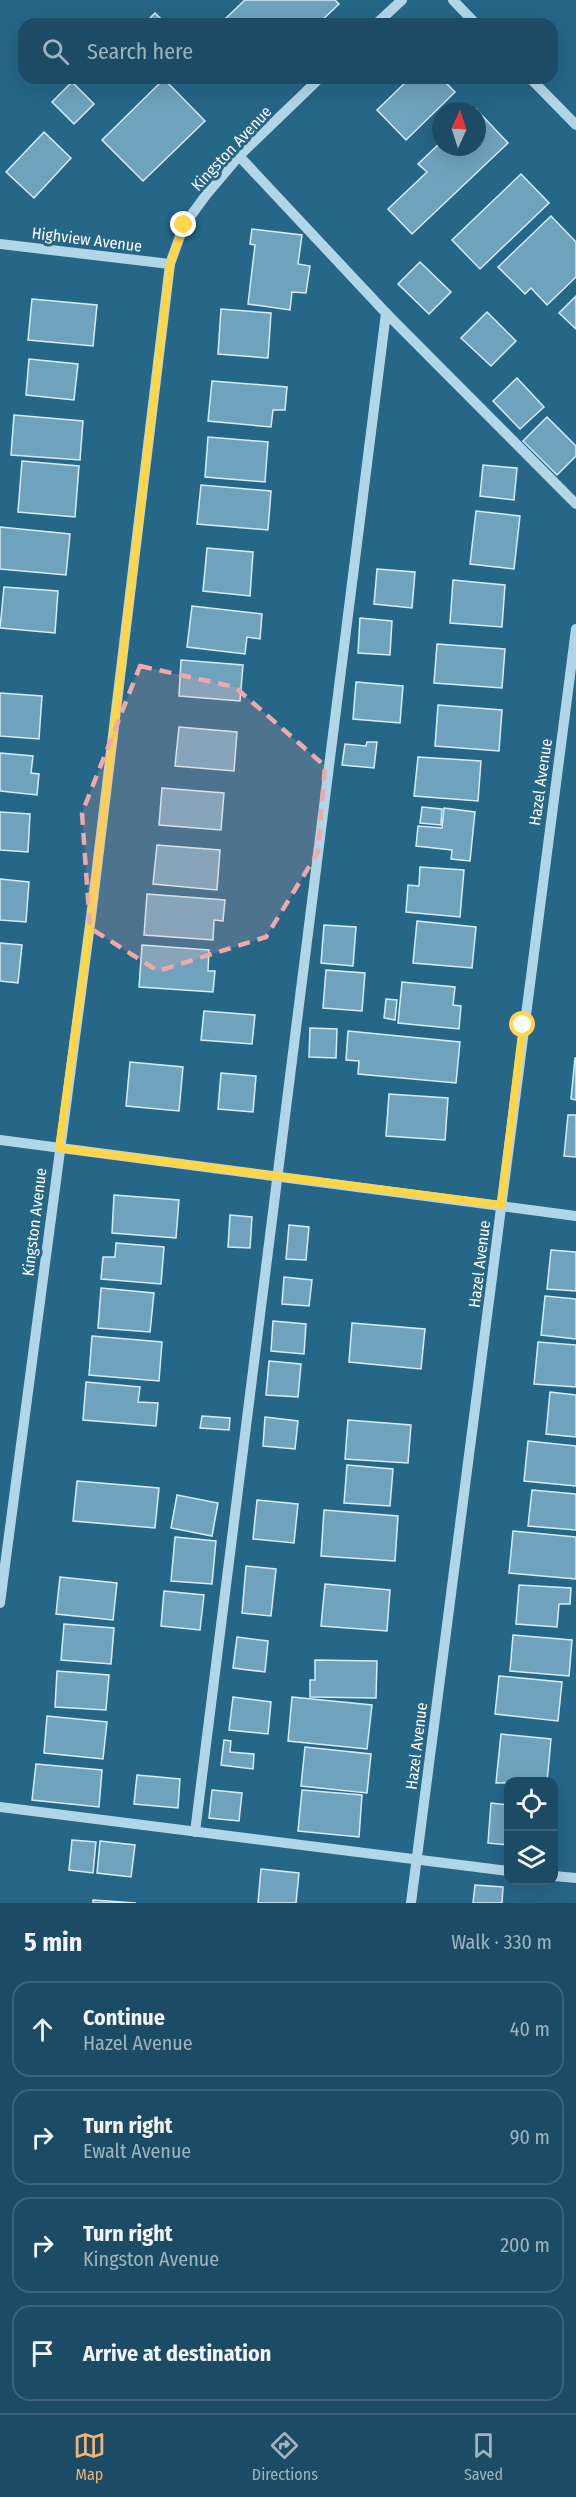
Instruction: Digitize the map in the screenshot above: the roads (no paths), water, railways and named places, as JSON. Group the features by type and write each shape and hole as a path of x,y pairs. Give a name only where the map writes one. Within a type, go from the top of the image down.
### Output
{"street":[{"path":"382,18 402,0"},
{"path":"453,0 470,18"},
{"name":"Kingston Avenue","path":"0,1603 91,917 170,264 184,225 239,156 314,84"},
{"path":"536,84 576,125"},
{"path":"239,156 386,313 576,504"},
{"name":"Highview Avenue","path":"0,244 170,264"},
{"path":"195,1832 386,313"},
{"name":"Hazel Avenue","path":"411,1903 576,629"},
{"path":"0,1140 576,1216"},
{"path":"0,1807 504,1871"},
{"path":"558,1876 576,1878"}]}
